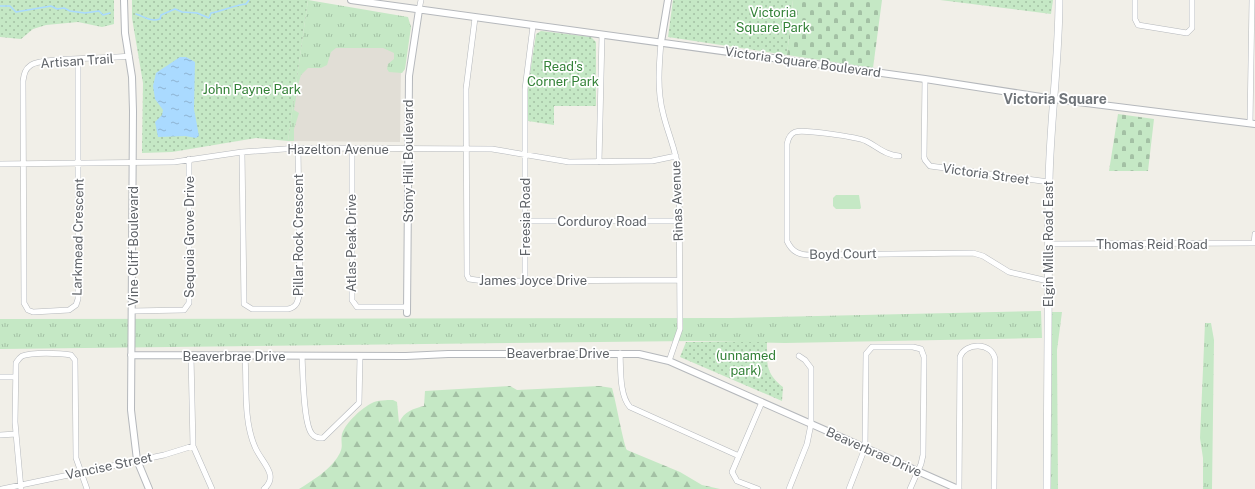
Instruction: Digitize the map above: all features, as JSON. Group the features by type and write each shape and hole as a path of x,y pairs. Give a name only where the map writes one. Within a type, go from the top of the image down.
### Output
{"main road":[{"name":"Elgin Mills Road East","path":"1047,489 1049,182 1059,0"}],"street":[{"name":"Vine Cliff Boulevard","path":"124,0 125,33 132,78 133,164 131,410 137,460 150,489"},
{"name":"Victoria Square Boulevard","path":"351,0 533,26 662,42 1054,98 1253,124"},
{"path":"419,10 421,0"},
{"path":"662,42 668,0"},
{"path":"1135,0 1135,19 1138,25 1181,32 1187,32 1192,28 1192,0"},
{"path":"1252,0 1253,124"},
{"name":"Stony Hill Boulevard","path":"407,310 409,76 419,10"},
{"path":"467,149 466,89 475,18"},
{"name":"Freesia Road","path":"525,280 525,89 533,26"},
{"path":"599,162 602,35"},
{"name":"Rinas Avenue","path":"662,42 659,77 660,102 676,156 679,176 678,280 680,330 669,361"},
{"name":"Artisan Trail","path":"23,164 23,81 26,69 32,64 39,62 129,56"},
{"path":"78,60 78,163"},
{"name":"Victoria Street","path":"925,79 925,161 930,166 940,169 1049,182"},
{"name":"Boyd Court","path":"899,156 885,154 866,141 859,139 815,132 797,131 793,133 788,139 787,144 787,241 790,247 798,254 811,255 973,253 982,256 1009,272 1048,281"},
{"name":"Hazelton Avenue","path":"0,164 133,164 174,162 242,152 298,148 352,150 492,149 565,161 599,162 652,161 676,156"},
{"name":"Pillar Rock Crescent","path":"242,152 244,304 252,309 288,309 294,308 296,305 300,291 298,148"},
{"name":"James Joyce Drive","path":"467,149 467,274 472,280 678,280"},
{"name":"Atlas Peak Drive","path":"352,150 352,300 357,308 407,310"},
{"name":"Sequoia Grove Drive","path":"132,311 184,310 189,303 189,159"},
{"name":"Larkmead Crescent","path":"23,164 24,303 28,310 33,312 69,310 76,305 78,163"},
{"name":"Corduroy Road","path":"525,221 679,221"},
{"path":"1255,234 1255,243"},
{"name":"Thomas Reid Road","path":"1048,244 1255,243"},
{"path":"849,489 866,448 865,359 868,350 877,347 917,347 921,349 924,357 923,455 910,489"},
{"path":"959,489 960,358 963,350 970,347 987,347 993,351 995,359 994,489"},
{"path":"620,353 624,396 630,407 739,456"},
{"path":"21,487 16,434 16,363 22,356 58,354 71,355 75,358 76,458 80,473 87,489"},
{"name":"Beaverbrae Drive","path":"131,355 360,356 639,354 669,361 959,489"},
{"path":"191,356 193,446 212,489"},
{"path":"245,356 248,418 254,447 271,476 270,482 264,489"},
{"path":"302,356 307,419 311,434 317,438 323,438 360,403 360,356"},
{"path":"789,489 806,444 811,424 811,368 805,360 798,356"},
{"path":"0,377 15,377"},
{"path":"758,489 738,481 732,472 762,402"},
{"path":"0,435 16,434"},
{"name":"Vancise Street","path":"2,489 21,487 164,455 193,446"}],"shaded area":[{"path":"306,14 393,25 401,66 400,142 288,141"}],"green space":[{"path":"0,0 114,0 114,24 102,27 78,22 46,25 33,29 21,39 0,37"},
{"name":"John Payne Park","path":"132,0 308,0 288,141 256,138 172,152 142,153 143,83 132,18"},
{"path":"308,0 408,17 411,27 405,69 402,73 389,72 387,69 388,64 394,59 394,53 383,48 336,48 331,52 327,65 321,68 308,68 301,75 298,85 294,110 299,113 294,129 294,141 288,141"},
{"name":"Victoria Square Park","path":"673,0 793,0 787,55 668,37"},
{"path":"793,0 882,0 873,68 787,55"},
{"path":"940,0 1053,0 1051,14"},
{"name":"Read's Corner Park","path":"541,31 591,37 596,42 596,106 554,106 554,125 528,121 528,87 536,34"},
{"path":"1118,114 1154,119 1148,171 1109,171"},
{"path":"836,195 859,195 861,208 836,209 833,206 833,198"},
{"path":"1041,311 1042,338 785,343 691,341 0,349 0,319 731,318"},
{"path":"1052,312 1062,312 1057,350 1058,489 1051,489"},
{"path":"1205,323 1211,323 1214,340 1212,489 1203,489 1203,458 1200,438"},
{"name":"(unnamed park)","path":"686,342 767,342 768,367 773,377 783,387 782,401 680,357"},
{"path":"510,386 517,390 599,386 612,388 627,450 680,472 702,485 720,489 299,489 320,475 333,463 341,451 342,434 344,429 359,412 372,403 385,400 393,400 397,402 399,423 406,413 424,406 425,391"}],"water":[{"path":"180,57 186,57 195,62 194,109 199,136 196,138 185,136 158,137 155,122 162,115 163,110 155,99 153,86 156,73"}],"waterway":[{"path":"136,14 148,19 156,20 160,19 161,15 175,9 182,12 197,13 209,18 211,13 246,4 249,0"},
{"path":"0,6 10,6 16,12 51,6 57,9 64,8 70,11 85,13 99,11 103,15 110,13"}],"district":[{"name":"Victoria Square","path":"1055,99"}]}
